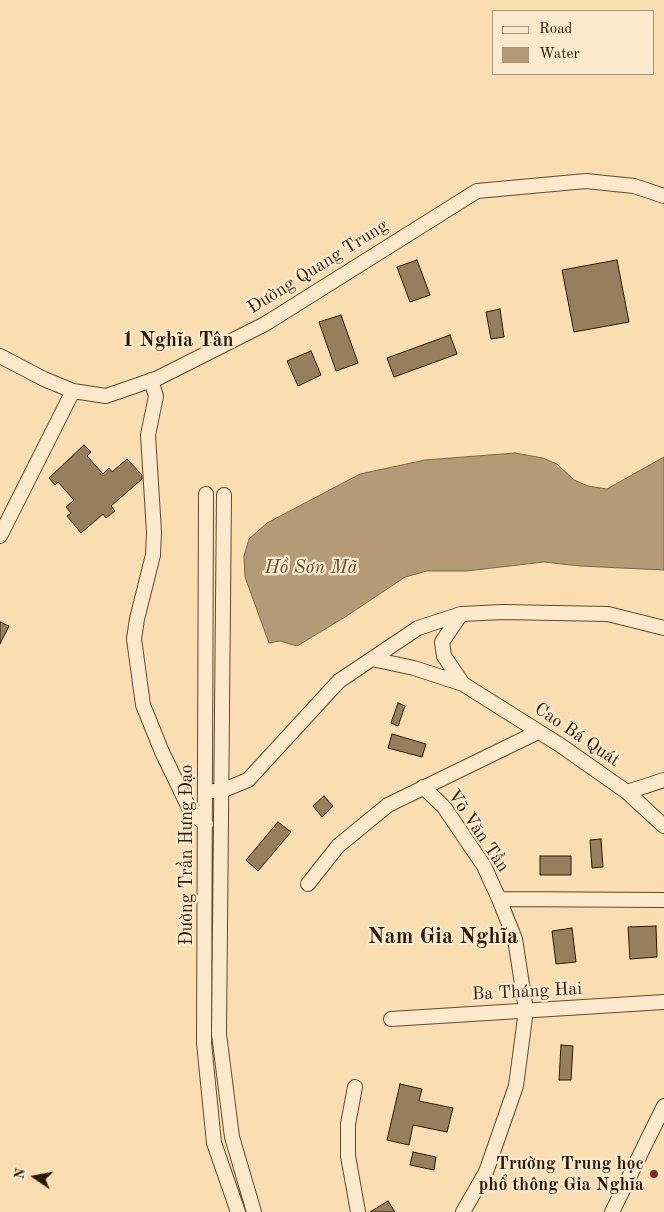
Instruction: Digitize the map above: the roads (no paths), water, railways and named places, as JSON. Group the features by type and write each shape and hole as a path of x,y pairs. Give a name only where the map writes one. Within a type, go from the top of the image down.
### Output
{"street":[{"name":"Đường Quang Trung","path":"0,356 44,379 73,391 106,396 151,380 265,324 477,191 586,181 634,186 663,193"},
{"path":"151,380 156,396 148,435 154,532 153,555 137,618 134,639 143,705 162,752 192,814 206,824"},
{"path":"0,536 73,391"},
{"name":"Đường Trần Hưng Đạo","path":"206,494 204,1044 214,1143 236,1206"},
{"name":"Đường Trần Hưng Đạo","path":"224,495 219,1034 232,1137 254,1212"},
{"path":"206,608 223,608"},
{"path":"206,791 221,791 248,780 339,681 418,628 461,614 503,612 608,614 664,628"},
{"name":"Cao Bá Quát","path":"461,614 442,642 444,656 463,684"},
{"name":"Cao Bá Quát","path":"372,659 414,668 463,684 627,792 664,826"},
{"path":"308,884 338,846 388,805 538,732"},
{"path":"627,792 664,780"},
{"name":"Võ Văn Tần","path":"423,787 444,807 484,866 500,899 515,939 526,1010 516,1086 486,1172 463,1212"},
{"path":"500,899 664,900"},
{"name":"Ba Tháng Hai","path":"391,1019 664,1002"},
{"path":"355,1087 348,1124 348,1156 358,1212"},
{"path":"612,1212 664,1106"},
{"path":"236,1206 249,1194"}],"water":[{"name":"Hồ Sơn Mã","path":"515,453 543,458 557,464 574,480 588,486 607,489 664,457 664,570 580,566 544,562 466,571 427,571 405,577 297,646 280,641 269,643 245,577 244,556 249,539 267,523 360,474 425,460"}],"place":[{"name":"Trường Trung học phổ thông Gia Nghĩa","path":"654,1174"}],"district":[{"name":"1 Nghĩa Tân","path":"178,341"},
{"name":"Nam Gia Nghĩa","path":"443,937"}]}
